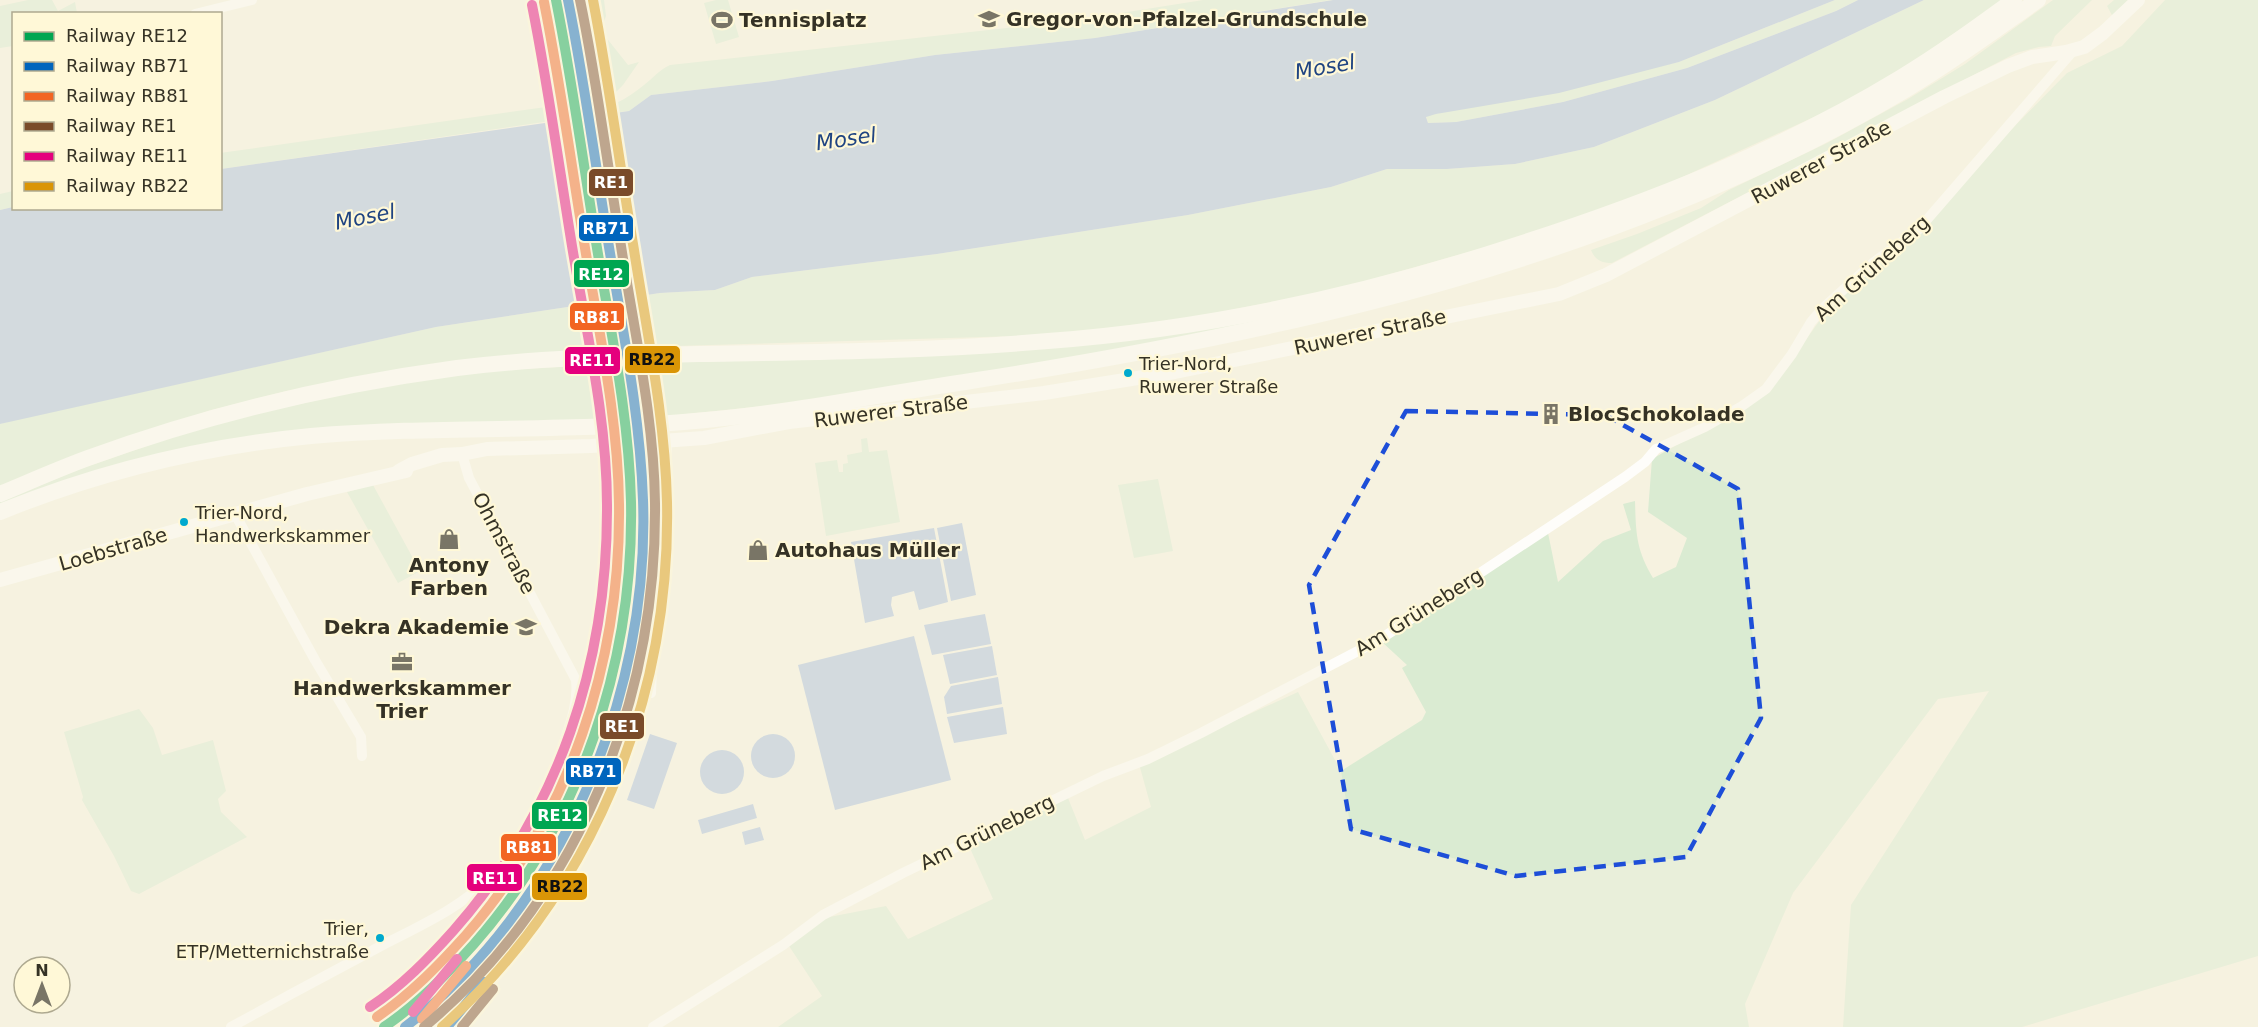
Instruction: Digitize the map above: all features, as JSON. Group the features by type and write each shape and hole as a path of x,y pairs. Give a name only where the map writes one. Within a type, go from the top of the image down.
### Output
{"highway":[{"path":"0,494 87,458 242,409 334,387 458,368 584,358 853,351 1047,342 1213,321 1366,289 1470,260 1571,228 1706,176 1786,140 1898,80 2014,0"},
{"path":"0,512 92,480 216,450 266,442 356,433 639,425 708,420 1123,356 1291,322 1356,306 1442,283 1564,244 1651,212 1722,182 1793,150 1905,90 1967,51 2038,0"}],"main road":[{"name":"Ruwerer Straße","path":"462,454 487,449 667,442 704,438 789,422 1044,393 1156,375 1559,294 1606,275 1944,97 2008,66 2032,57 2073,51 2093,42 2138,0"},
{"name":"Loebstraße","path":"0,580 235,514 399,471 435,465 462,454"}],"street":[{"path":"203,12 252,0"},
{"name":"Am Grüneberg","path":"653,1027 783,945 823,915 903,873 1083,786 1148,759 1201,733 1378,640 1624,477 1645,462 1656,449 1706,427 1742,406 1766,389 1822,309 1874,262 1917,230 2073,51"},
{"path":"651,693 652,664 664,571 667,442"},
{"name":"Ohmstraße","path":"231,1027 405,934 454,905 492,877 516,848 542,806 560,756 577,697 574,674 469,478 462,454"},
{"path":"235,514 315,660 361,737 362,756"}],"highlighted area":[{"path":"1406,411 1605,415 1738,489 1761,718 1686,857 1516,876 1351,829 1309,585"}],"green space":[{"path":"28,0 52,0 58,11 75,2 77,12 12,12 12,46 0,48 0,6"},
{"path":"535,0 549,0 558,37 566,107 561,108 549,103"},
{"path":"580,0 604,0 606,16 601,31 628,65 639,62 623,85 608,100 586,105 584,92 586,68"},
{"name":"Tennisplatz","path":"728,0 739,37 716,44 704,3"},
{"path":"1203,0 1331,0 1095,38 935,55 772,81 651,95 629,111 587,116 587,112 610,106 631,95 670,65 1071,21"},
{"path":"1835,0 1858,0 1836,11 1687,68 1563,102 1456,122 1428,123 1426,116 1679,62"},
{"path":"1924,0 2003,0 1902,69 1838,106 1654,190 1536,233 1334,290 1189,318 1052,335 606,348 486,359 286,391 208,411 0,489 0,424 19,419 436,327 660,293 715,290 752,277 937,254 1188,215 1331,187 1387,169 1447,169 1515,164 1594,147 1715,100"},
{"path":"2053,0 2092,0 2055,36 2051,46 2016,53 1612,263 1599,260 1594,256 1591,250 1701,208 1729,190 1827,143 1908,99 1965,64"},
{"path":"2114,0 2130,0 2113,17 2107,6"},
{"path":"2165,0 2258,0 2258,956 2022,1027 1843,1027 1851,905 1989,691 1938,699 1793,893 1745,1004 1749,1027 778,1027 822,996 789,946 824,918 886,906 908,939 993,899 969,846 1068,798 1085,840 1151,807 1139,764 1298,692 1341,771 1422,720 1426,712 1402,668 1407,665 1382,642 1548,533 1558,582 1603,541 1631,530 1623,504 1635,501 1638,541 1653,578 1676,567 1687,538 1648,512 1652,459 1767,394 1835,299 1914,228 2067,73 2122,46"},
{"path":"546,107 571,118 222,169 222,153"},
{"path":"12,191 12,207 0,210 0,194"},
{"path":"1287,313 1181,340 793,403 667,416 316,430 0,507 0,502 80,469 213,423 405,381 487,371 646,362 707,362"},
{"path":"867,438 869,452 887,450 900,522 826,536 815,463 837,460 839,472 843,472 843,464 848,463 847,455 862,452 861,439"},
{"path":"1158,479 1173,551 1134,558 1118,485"},
{"path":"373,485 420,571 398,583 347,492"},
{"path":"139,709 153,728 162,755 213,740 226,791 218,799 221,812 247,837 139,894 131,891 82,800 64,732"}],"water":[{"name":"Mosel","path":"1333,0 1835,0 1679,62 1559,93 1426,117 1428,123 1456,122 1563,102 1687,68 1836,11 1858,0 1924,0 1715,100 1594,147 1515,164 1447,169 1387,169 1331,187 1188,215 937,254 752,277 715,290 660,293 436,327 0,424 0,210 12,207 12,210 222,210 222,169 629,111 651,95 772,81 935,55 1095,38"},
{"path":"962,523 976,595 951,601 937,528"},
{"path":"934,528 948,602 919,610 914,591 892,597 891,605 894,616 865,623 851,542"},
{"path":"985,614 991,644 932,655 924,625"},
{"path":"914,636 951,780 835,810 798,665"},
{"path":"992,646 997,675 950,684 943,655"},
{"path":"998,677 1002,704 947,714 944,697 951,686"},
{"path":"1003,707 1007,734 954,743 947,717"},
{"path":"650,734 677,743 654,809 627,800"},
{"path":"773,734 782,735 789,740 794,747 794,765 789,772 782,777 773,778 764,777 757,772 752,765 751,756 752,747 757,740 764,735"},
{"path":"722,750 731,751 738,756 743,763 743,781 738,788 731,793 722,794 713,793 706,788 701,781 700,772 701,763 706,756 713,751"},
{"path":"753,804 757,818 702,834 698,820"},
{"path":"760,827 764,840 745,845 742,832"}],"pier":[{"path":"587,113 616,303 600,305 571,115"}],"railway":[{"path":"571,0 577,77"},
{"path":"439,1027 499,954 531,906 575,822 612,730 636,638 641,595 641,533 630,432"}],"rail line":[{"name":"RE12","path":"384,1027 432,988 474,944 511,897 544,847 571,793 593,738 611,681 623,622 629,562 631,502 627,437 556,0"},
{"name":"RB71","path":"405,1027 461,978 509,921 551,859 586,792 612,721 631,648 641,574 643,500 638,435 568,0"},
{"name":"RE1","path":"424,1027 478,976 525,919 565,857 598,791 623,722 641,650 652,577 655,503 651,439 597,92 580,0"},
{"name":"RB22","path":"442,1027 495,974 541,917 580,855 612,789 637,720 654,649 665,576 667,502 663,438 650,344 593,0"},
{"name":"RB81","path":"377,1017 424,979 466,935 503,889 534,840 561,788 582,734 599,678 611,621 617,563 619,504 615,438 544,2"},
{"name":"RE11","path":"370,1007 415,971 454,930 491,884 522,836 549,785 570,732 587,678 598,621 605,564 607,505 604,440 532,5"},
{"name":"RE11","path":"413,1012 457,959"},
{"name":"RB81","path":"422,1019 466,966"},
{"name":"RB71","path":"447,1027 484,982"},
{"name":"RE1","path":"462,1027 493,989"}],"place":[{"name":"Gregor-von-Pfalzel-Grundschule","path":"989,19"},
{"name":"Tennisplatz","path":"722,20"},
{"name":"Trier-Nord, Ruwerer Straße","path":"1128,373"},
{"name":"BlocSchokolade","path":"1551,414"},
{"name":"Trier-Nord, Handwerkskammer","path":"184,522"},
{"name":"Antony Farben","path":"449,539"},
{"name":"Autohaus Müller","path":"758,550"},
{"name":"Dekra Akademie","path":"526,627"},
{"name":"Handwerkskammer Trier","path":"402,662"},
{"name":"Trier, ETP/Metternichstraße","path":"380,938"}]}
